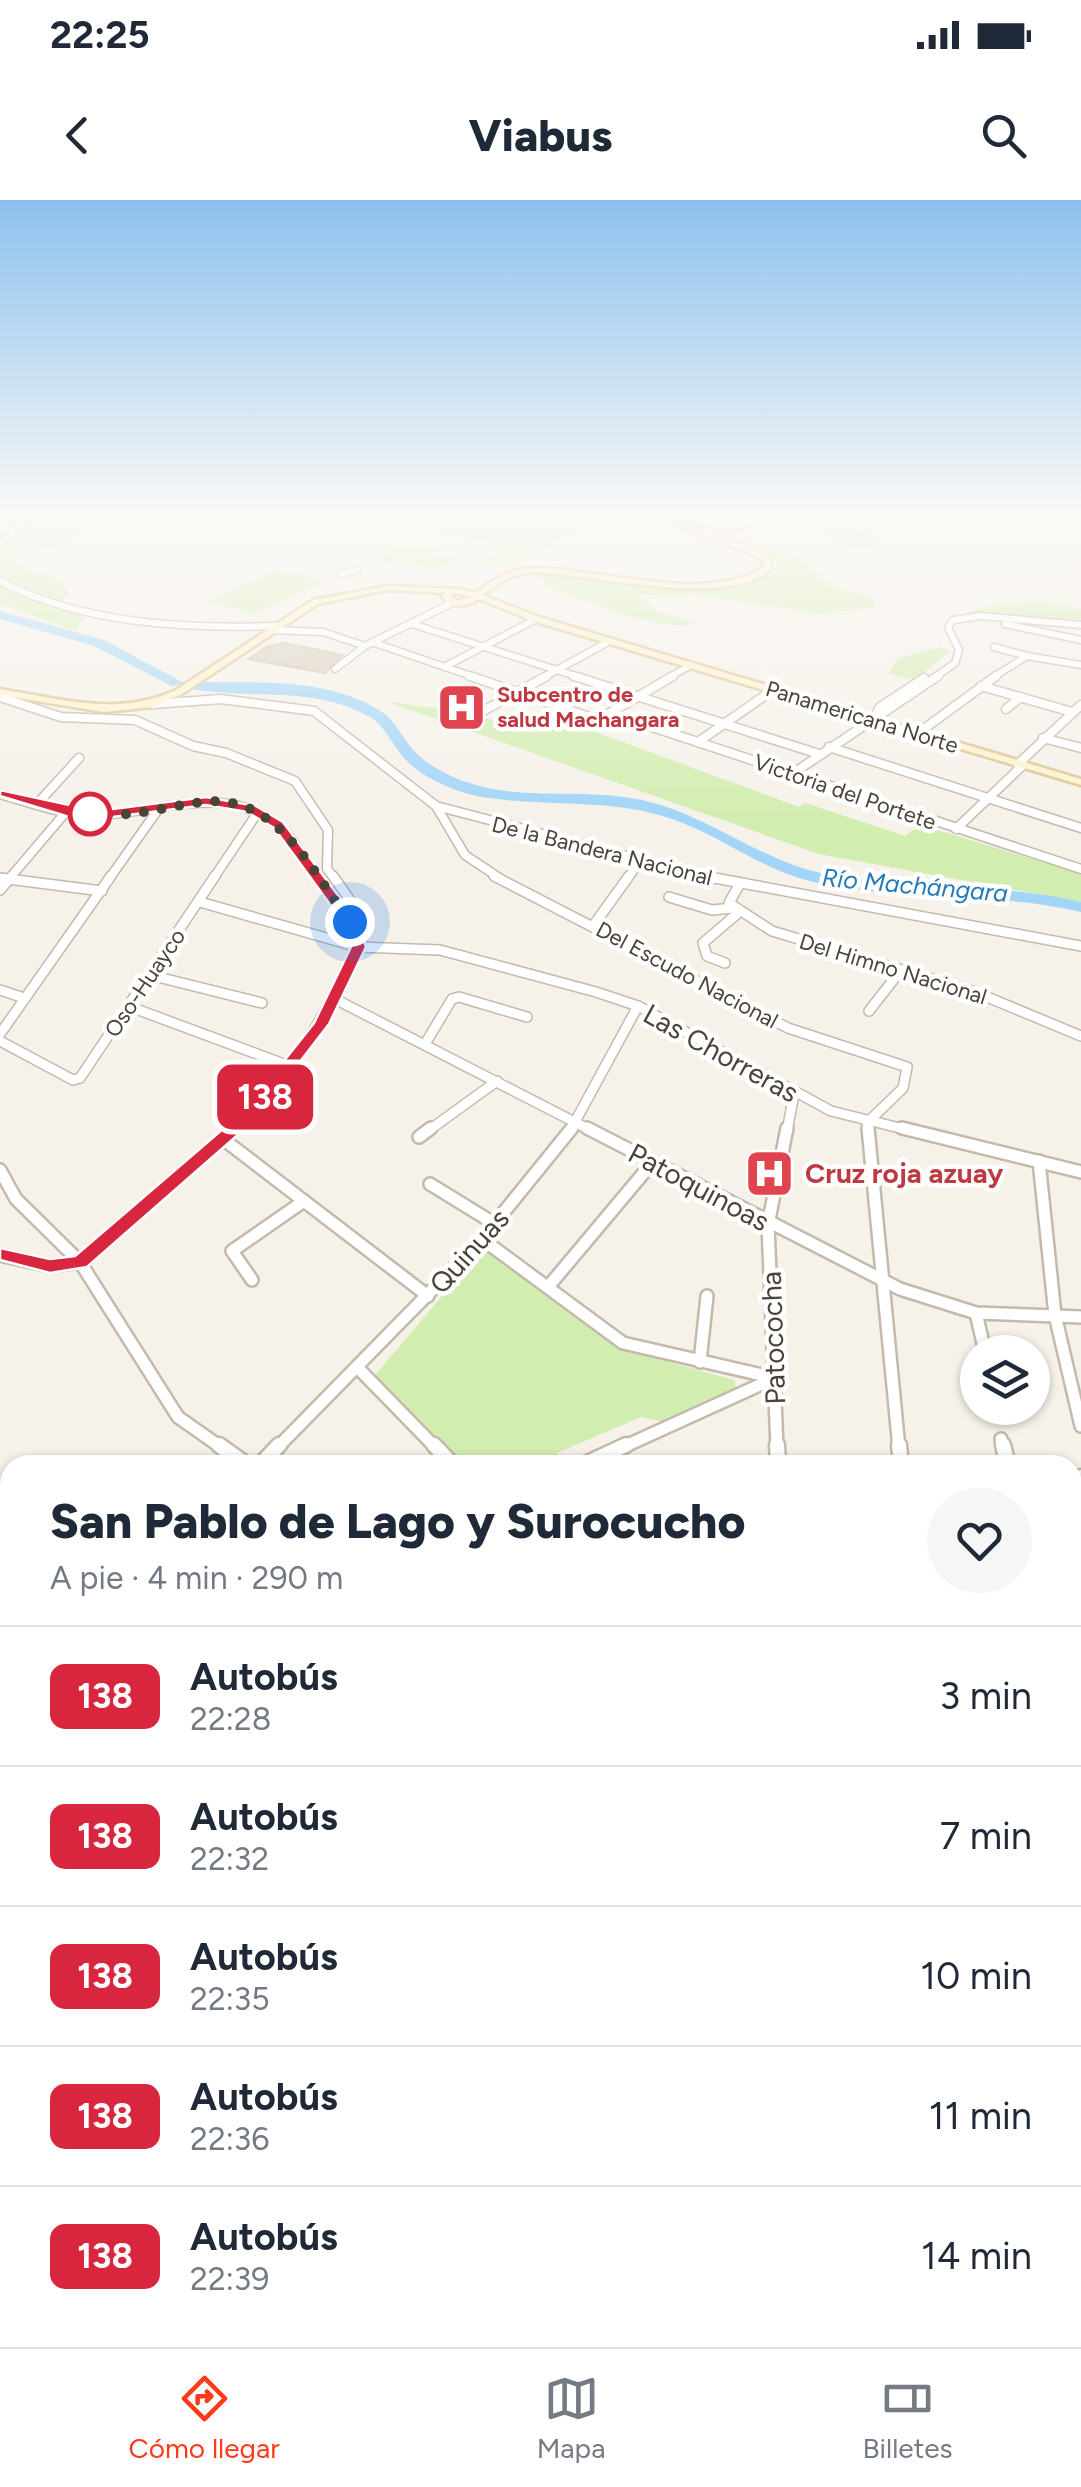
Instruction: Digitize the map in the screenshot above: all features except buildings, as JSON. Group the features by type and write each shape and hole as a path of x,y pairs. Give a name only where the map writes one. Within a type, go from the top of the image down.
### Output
{"main road":[{"name":"Panamericana Norte","path":"0,695 104,710 154,704 179,692 290,618"},
{"name":"Panamericana Norte","path":"273,629 296,618"},
{"name":"Panamericana Norte","path":"536,618 1081,782"}],"street":[{"path":"148,618 323,632 444,666 598,720 692,665"},
{"path":"334,669 368,644 423,618"},
{"path":"444,666 530,618"},
{"path":"792,774 873,717 884,716 955,663 959,650 948,627 960,618"},
{"path":"982,618 1081,624"},
{"path":"965,628 975,621 988,621 1081,640"},
{"path":"412,624 819,754"},
{"path":"482,711 610,641"},
{"path":"994,646 1081,665"},
{"path":"917,734 1028,656"},
{"path":"981,686 1081,720"},
{"path":"698,742 773,690"},
{"path":"0,695 61,717 135,720 193,746 226,753 296,781 328,830 326,869 361,910 368,926 335,999 292,1067 223,1138 80,1262 50,1266 0,1255"},
{"path":"1006,709 1020,697"},
{"name":"De la Bandera Nacional","path":"154,704 220,700 314,711 436,806 738,885 1081,946"},
{"path":"956,829 1042,738 1081,705"},
{"name":"Victoria del Portete","path":"610,713 1081,869"},
{"path":"1042,738 1081,748"},
{"path":"830,747 1081,828"},
{"path":"37,804 79,758"},
{"path":"0,794 66,812 116,815 215,801 258,812 279,825 350,922 358,947"},
{"name":"Del Escudo Nacional","path":"436,806 470,866 513,882 788,1028 819,1041 903,1064 908,1075 903,1088 867,1123"},
{"path":"0,1038 24,998 157,811"},
{"path":"0,890 4,879 66,812"},
{"name":"Oso-Huayco","path":"0,1038 74,1080 86,1071 258,812"},
{"path":"593,926 641,860"},
{"path":"4,879 102,891"},
{"path":"724,962 707,956 703,942 736,910 730,896 738,885"},
{"name":"Del Himno Nacional","path":"669,897 712,910 736,910 772,931 975,992 1081,1036"},
{"name":"Las Chorreras","path":"200,902 358,947 440,950 471,956 638,1006 794,1094 867,1123 1081,1172"},
{"path":"868,1011 901,970"},
{"path":"150,975 262,1003"},
{"path":"0,990 24,998"},
{"path":"426,1044 452,1000 459,996 527,1017"},
{"name":"Patoquinoas","path":"335,999 768,1225 931,1301 976,1313 1081,1317"},
{"path":"128,1006 292,1067"},
{"name":"Quinuas","path":"270,1455 359,1369 495,1224 577,1122 638,1006"},
{"path":"419,1137 497,1081"},
{"name":"Patococha","path":"778,1455 768,1225 794,1094"},
{"path":"867,1123 900,1455"},
{"path":"223,1138 428,1296"},
{"path":"1040,1161 1055,1315 1081,1426"},
{"path":"548,1287 652,1163"},
{"path":"0,1170 16,1198 80,1262 178,1417 233,1455"},
{"path":"430,1184 495,1224"},
{"path":"252,1280 233,1258 232,1250 304,1201"},
{"path":"482,1239 624,1343 775,1378"},
{"path":"700,1362 707,1296"},
{"path":"976,1313 981,1335"},
{"path":"359,1369 443,1455"},
{"path":"606,1455 775,1378"},
{"path":"1001,1438 1005,1455"}],"green space":[{"path":"39,618 84,618 75,631"},
{"path":"641,618 696,622 668,625"},
{"path":"1010,618 1081,618 1081,623"},
{"path":"941,647 950,651 915,680 888,674 899,658"},
{"path":"385,701 474,714 515,728 548,709 591,724 593,731 799,807 805,803 905,836 921,825 1081,874 1081,902 819,854"},
{"path":"490,1251 618,1348 734,1380 736,1387 664,1422 641,1417 558,1455 453,1455 375,1375 477,1255"}],"waterway":[{"name":"Río Machángara","path":"11,618 99,643 177,683"},
{"name":"Río Machángara","path":"197,686 284,688 332,695 379,716 412,758 444,779 477,791 638,804 681,816 760,857 818,878 911,891 1029,895 1081,907"}],"bus line":[{"name":"138","path":"0,794 66,812 97,815 157,811 206,801 251,809 279,825 350,922 358,947 321,1024 292,1067 250,1115 80,1262 50,1266 0,1255"}],"place":[{"name":"Subcentro de salud Machangara","path":"462,707"},
{"name":"Cruz roja azuay","path":"770,1173"}],"route":[{"path":"90,814 157,811 206,801 251,809 279,825 350,922"}]}
